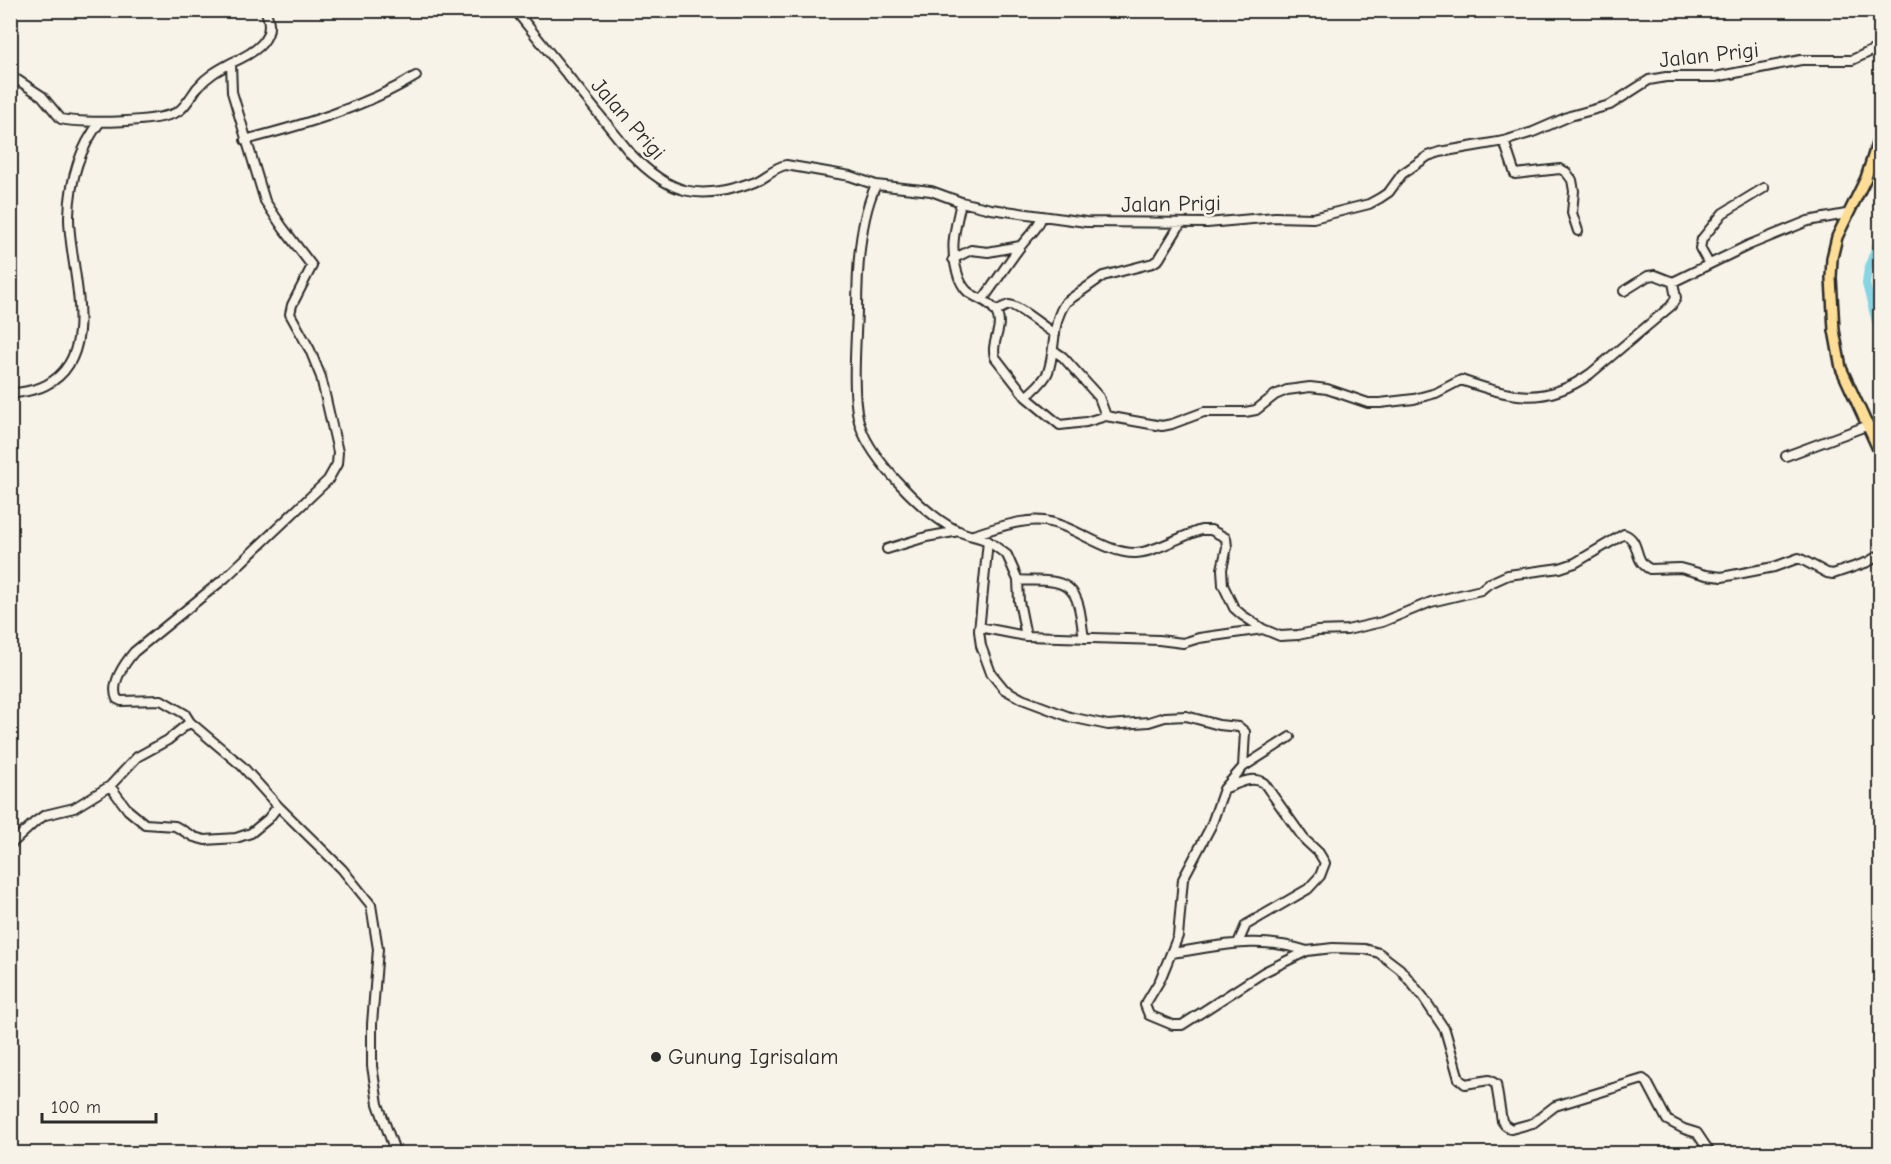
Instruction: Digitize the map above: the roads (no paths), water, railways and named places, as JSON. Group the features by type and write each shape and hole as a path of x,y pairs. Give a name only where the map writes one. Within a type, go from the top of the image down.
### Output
{"main road":[{"path":"1881,134 1866,178 1846,214 1837,237 1832,258 1831,278 1834,330 1841,368 1881,453"}],"street":[{"path":"10,75 42,96 61,119 100,122 147,119 173,114 184,106 211,74 240,59 268,38 270,29 265,10"},
{"name":"Jalan Prigi","path":"515,10 631,154 650,173 673,187 693,192 714,192 755,182 777,167 786,165 850,176 876,185 931,191 961,202 991,209 1113,224 1207,223 1275,217 1313,218 1369,204 1389,192 1402,174 1428,156 1504,141 1533,132 1578,114 1610,105 1649,80 1666,77 1715,77 1801,60 1852,60 1881,46"},
{"path":"231,63 232,92 265,201 282,228 312,267 292,305 290,314 310,350 321,377 338,452 337,464 328,480 225,578 134,652 123,666 115,693 117,699 121,701 161,700 185,714 190,722 242,766 278,806 342,869 371,905 378,949 372,1024 372,1066 378,1104 396,1154"},
{"path":"245,140 291,128 367,100 399,87 416,76"},
{"path":"10,394 30,391 46,385 62,374 75,352 78,338 79,300 69,216 74,175 80,153 100,122"},
{"path":"1504,141 1515,174 1560,169 1569,175 1574,190 1572,213 1578,231"},
{"path":"876,185 871,195 865,221 857,290 856,379 860,426 900,484 917,502 959,531 988,541 1007,555 1018,580 1019,601 1026,636"},
{"path":"1709,264 1700,248 1702,239 1728,208 1764,188"},
{"path":"961,202 952,242 953,259 962,285 996,311 1000,322 993,350 995,357 1026,398 1060,425 1086,422 1106,416 1162,426 1204,412 1256,410 1275,395 1287,390 1310,387 1327,389 1368,403 1414,399 1436,393 1461,380 1482,388 1525,396 1549,394 1576,384 1590,374 1671,306 1676,298 1674,282"},
{"path":"1624,291 1648,276 1655,275 1674,282 1709,264 1808,221 1846,214"},
{"path":"983,299 1020,246 1035,230 1042,216"},
{"path":"1026,398 1046,375 1053,350 1054,334 1062,307 1066,302 1103,276 1153,263 1160,259 1181,223"},
{"path":"953,259 971,250 988,252 1020,246"},
{"path":"996,311 1007,306 1017,306 1054,334"},
{"path":"1053,350 1099,397 1106,416"},
{"path":"1786,456 1869,425"},
{"path":"973,536 1002,527 1044,521 1054,522 1100,543 1134,553 1145,552 1201,530 1210,530 1226,538 1228,542 1222,569 1222,585 1229,600 1242,615 1263,629 1280,636 1347,630 1383,622 1431,602 1481,590 1488,584 1508,575 1560,568 1575,563 1624,534 1632,540 1639,560 1646,568 1680,568 1722,577 1774,567 1799,558 1833,574 1881,555"},
{"path":"887,549 926,537 959,531"},
{"path":"988,541 979,627 981,646 991,673 1004,688 1013,694 1070,717 1108,725 1186,716 1219,725 1239,727 1245,732 1243,767"},
{"path":"1018,580 1046,581 1068,586 1077,598 1084,638"},
{"path":"979,627 1026,636 1158,640 1183,643 1199,638 1263,629"},
{"path":"10,846 45,815 74,808 110,786 137,757 168,740 190,722"},
{"path":"1290,737 1243,767 1224,789 1211,826 1183,879 1178,936 1172,953 1144,1008 1149,1015 1178,1025 1186,1023 1264,972 1307,951 1333,948 1365,949 1379,953 1400,969 1423,997 1445,1030 1459,1080 1465,1084 1492,1080 1496,1084 1504,1125 1511,1129 1533,1123 1555,1106 1644,1079 1667,1120 1685,1130 1697,1133 1711,1154"},
{"path":"1224,789 1251,779 1264,783 1304,839 1325,863 1320,876 1308,889 1246,924 1238,944"},
{"path":"110,786 128,810 145,824 175,826 194,837 205,840 236,838 251,833 268,819 278,806"},
{"path":"1172,953 1269,942 1307,951"}],"waterway":[{"path":"1880,235 1868,268 1866,284 1880,337"}],"place":[{"name":"Gunung Igrisalam","path":"656,1057"}]}
